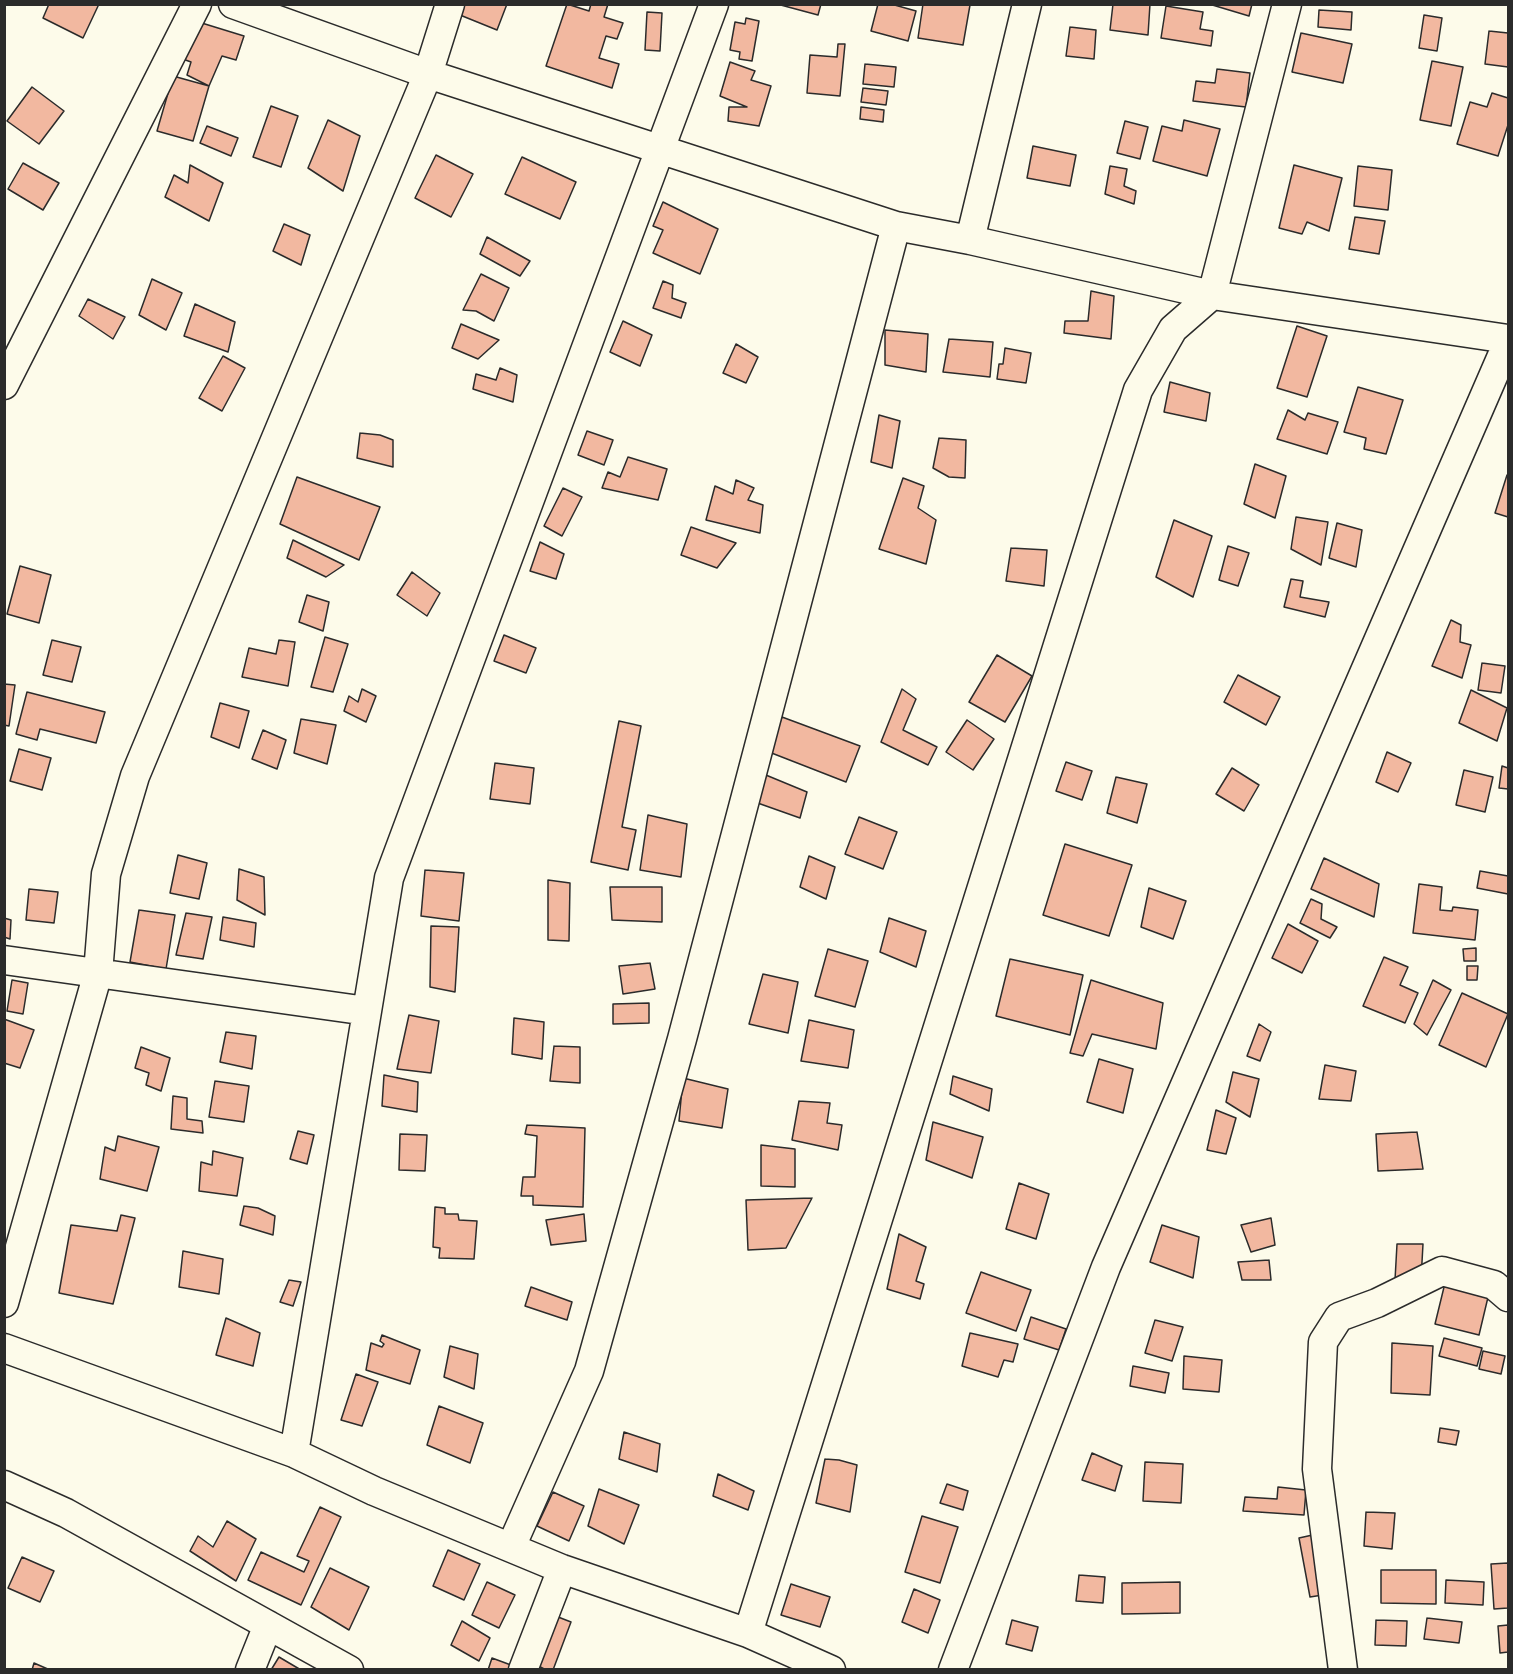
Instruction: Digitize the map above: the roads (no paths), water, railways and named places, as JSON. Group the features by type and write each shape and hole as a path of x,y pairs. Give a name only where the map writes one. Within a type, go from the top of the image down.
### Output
{"street":[{"path":"4,385 197,4"},
{"path":"233,4 428,74 896,226 970,240 1212,295 1509,341 1107,1266 953,1670"},
{"path":"4,1303 98,973 106,874 135,776 428,74 450,4"},
{"path":"294,1454 389,878 714,4"},
{"path":"970,240 1027,4"},
{"path":"748,1633 1138,390 1173,329 1212,295 1287,4"},
{"path":"511,1547 589,1371 682,1039 896,226"},
{"path":"4,960 368,1011"},
{"path":"1343,1670 1317,1469 1323,1342 1340,1317 1377,1303 1442,1271 1494,1285 1509,1297"},
{"path":"4,1348 294,1454 374,1491 562,1569 748,1633 817,1667"},
{"path":"4,1485 66,1513 349,1670"},
{"path":"523,1670 562,1569"},
{"path":"250,1670 268,1625"}]}
